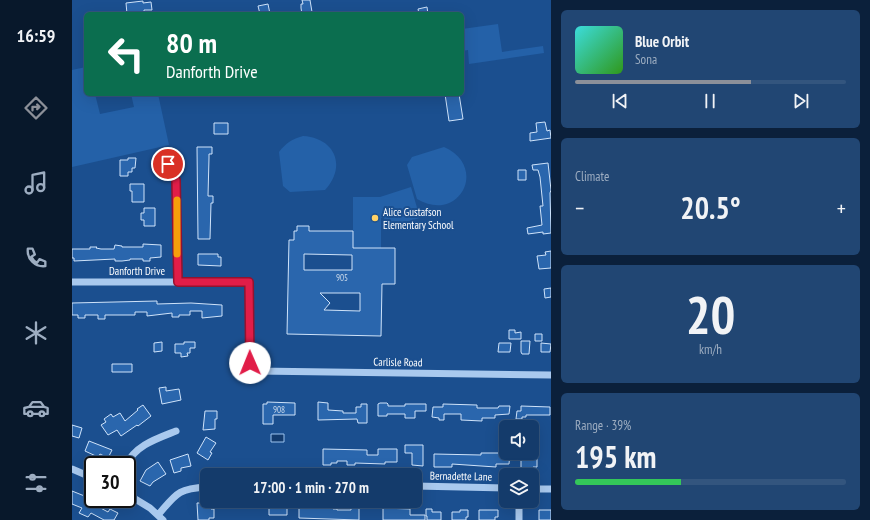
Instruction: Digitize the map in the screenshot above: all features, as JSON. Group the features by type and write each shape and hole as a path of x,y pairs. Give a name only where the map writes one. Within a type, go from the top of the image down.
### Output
{"street":[{"path":"168,164 176,180 178,282"},
{"name":"Danforth Drive","path":"72,282 249,282 250,363"},
{"name":"Carlisle Road","path":"250,363 252,369 257,371 551,375"},
{"path":"133,456 137,450 148,442 176,431"},
{"path":"72,469 84,474"},
{"name":"Bernadette Lane","path":"422,486 499,488"},
{"path":"136,499 161,517 176,494 190,488 200,487"},
{"path":"539,489 551,489"},
{"path":"519,508 519,520"}],"shaded area":[{"path":"498,24 502,52 543,46 544,53 469,64 468,50 464,51 464,29"},
{"path":"84,67 84,96 96,96 100,114 134,107 131,96 158,96 169,145 72,167 72,70"},
{"path":"303,136 314,138 323,142 330,148 334,155 336,163 335,172 332,181 325,190 290,192 283,186 279,152 284,146 296,138"},
{"path":"444,147 457,156 465,167 466,179 463,190 456,199 445,204 432,205 417,199 407,165 412,157"},
{"path":"411,187 420,218 387,227 384,218 381,218 381,248 353,248 353,197 380,197"},
{"path":"271,434 284,434 284,442 271,442"}],"building":[{"path":"302,0 310,0 312,12 302,12 301,4 303,4"},
{"path":"143,1 143,3 151,2 152,10 144,10 144,12 127,12 126,3"},
{"path":"268,4 270,12 260,12 258,6"},
{"path":"427,7 428,12 419,12 418,9"},
{"path":"445,96 459,96 463,119 449,121"},
{"path":"545,122 547,131 550,130 551,138 530,141 530,133 537,132 536,123"},
{"path":"214,123 228,123 228,134 214,134"},
{"path":"197,147 212,147 212,154 209,154 208,196 213,196 213,203 211,203 210,239 198,239"},
{"path":"128,158 136,158 135,168 132,168 132,172 128,172 128,176 120,176 120,160 128,160"},
{"path":"548,163 551,190 551,233 543,234 543,232 528,234 527,228 542,225 540,206 543,206 540,177 538,170 533,170 532,165"},
{"path":"518,170 526,170 526,180 518,180"},
{"path":"130,184 144,184 144,202 132,202 132,191 130,191"},
{"path":"144,208 155,208 155,226 144,226 144,220 141,220 141,213 144,213"},
{"path":"297,226 309,226 309,231 353,231 353,248 395,248 395,284 382,284 381,336 287,334 289,240 294,240 294,231 297,231","holes":["304,254 352,255 352,270 304,270","320,293 360,293 360,311 324,310 330,303"]},
{"path":"143,244 161,245 161,257 150,258 150,261 143,261 143,259 130,259 115,261 115,259 74,261 74,258 72,258 72,249 90,249 90,247 97,247 96,248 101,249 114,249 115,245 122,247 143,247"},
{"path":"551,251 551,268 539,269 537,256 546,255 545,252"},
{"path":"198,254 218,254 218,257 221,257 221,266 198,265"},
{"path":"551,288 551,297 545,298 544,289"},
{"path":"157,301 157,304 191,303 222,305 222,316 202,318 202,311 190,311 190,315 179,315 179,317 172,317 172,313 147,316 147,312 135,312 135,315 105,315 105,319 98,319 98,315 85,315 85,318 78,318 78,315 72,315 72,303"},
{"path":"509,330 515,330 515,333 521,332 521,339 509,339"},
{"path":"535,334 542,334 542,341 535,341"},
{"path":"521,341 530,341 529,354 522,354"},
{"path":"162,342 162,351 154,352 154,343"},
{"path":"184,342 195,342 195,348 190,348 190,353 187,353 188,356 181,357 181,353 175,353 175,344 184,344"},
{"path":"499,343 511,343 510,352 498,352"},
{"path":"541,343 551,344 550,352 541,352"},
{"path":"112,364 132,364 132,372 112,372"},
{"path":"166,387 166,391 179,389 181,400 162,404 159,388"},
{"path":"267,402 295,403 295,415 273,415 273,424 263,424 263,404 267,404"},
{"path":"318,402 328,403 328,410 343,411 343,413 356,413 356,407 361,407 361,404 367,404 367,423 358,423 357,419 318,420"},
{"path":"387,403 388,406 426,404 426,411 415,411 415,418 405,418 405,414 387,414 387,416 378,416 378,404"},
{"path":"443,404 477,405 477,408 498,408 499,406 510,406 509,414 495,415 495,418 482,418 482,421 461,420 461,414 444,414 444,420 439,420 439,418 432,417 433,407 443,407"},
{"path":"143,405 151,416 121,436 117,430 108,435 101,425 106,422 104,419 111,414 113,417 120,413 125,421"},
{"path":"521,406 550,407 550,415 526,415 526,417 522,417 522,419 516,419 517,411 521,411"},
{"path":"205,411 217,411 215,429 203,430"},
{"path":"72,425 82,428 79,438 72,436"},
{"path":"206,437 216,443 210,452 212,453 208,460 197,453"},
{"path":"89,441 112,450 109,456 100,454 99,456 96,456 85,451"},
{"path":"405,445 423,445 423,466 412,465 412,453 405,453"},
{"path":"323,449 367,450 367,455 378,455 378,449 397,449 397,462 385,462 385,464 355,463 355,465 347,465 347,461 337,461 337,463 331,463 331,465 323,465"},
{"path":"481,453 499,453 499,460 509,460 509,464 496,464 496,467 452,464 452,467 434,467 434,454 481,455"},
{"path":"188,454 191,466 181,468 181,471 174,473 170,460"},
{"path":"521,460 537,460 537,467 521,468"},
{"path":"158,462 166,474 153,482 150,486 140,481 146,470"},
{"path":"72,491 84,496 84,508 101,508 108,512 110,509 118,513 114,520 104,520 91,513 88,517 79,513 82,508 72,504"},
{"path":"197,503 200,503 200,508 214,509 214,518 209,518 209,520 198,520"},
{"path":"269,508 287,508 287,515 269,515"},
{"path":"299,508 333,508 337,510 351,510 351,508 359,508 359,520 299,518"},
{"path":"383,508 410,509 410,515 425,515 425,520 383,520"},
{"path":"426,509 432,509 432,512 441,512 441,520 427,520"},
{"path":"460,510 468,510 468,517 466,517 466,520 452,520 452,512 460,512"},
{"path":"479,510 498,510 498,517 495,517 495,520 479,520"},
{"path":"539,510 551,510 551,520 539,520"}],"slow traffic":[{"path":"177,200 177,254"}],"place":[{"name":"Alice Gustafson Elementary School","path":"375,218"}],"route":[{"path":"168,164 176,180 178,282 249,282 250,363"}]}
